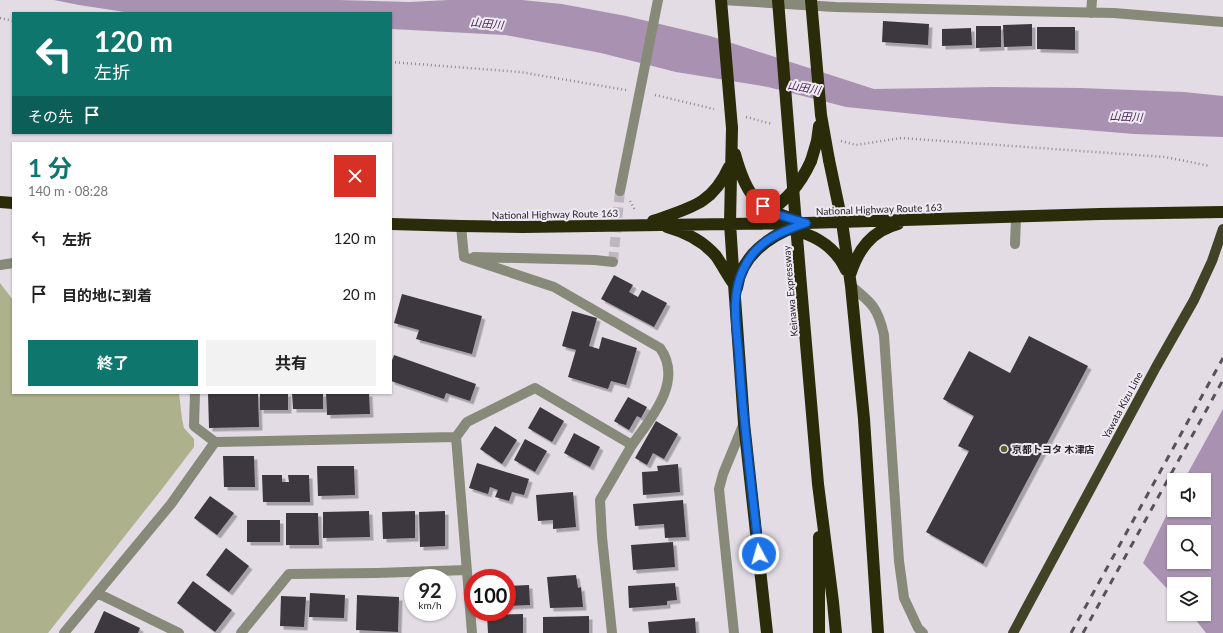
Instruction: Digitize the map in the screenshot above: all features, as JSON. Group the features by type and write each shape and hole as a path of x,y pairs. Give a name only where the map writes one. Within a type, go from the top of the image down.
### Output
{"highway":[{"path":"721,0 732,128 730,223 735,303 744,422 767,633"},
{"name":"Keinawa Expressway","path":"778,0 818,484 836,633"},
{"path":"811,0 821,115 842,222 850,281 864,426 878,633"},
{"path":"749,223 778,206 789,195 802,177 811,161 817,141 821,115"},
{"path":"732,143 739,170 752,196 763,206 779,215 806,223"},
{"path":"643,225 695,206 706,199 724,179 731,162"},
{"path":"0,202 12,203"},
{"name":"National Highway Route 163","path":"392,224 461,226 806,223 1016,218 1100,214 1223,212"},
{"path":"850,281 855,259 862,247 882,230 895,224 910,220"},
{"path":"768,223 817,239 827,245 836,254 850,281"},
{"path":"735,303 738,283 750,257 760,246 772,237 806,223"},
{"path":"657,225 684,233 707,247 716,257 734,284"},
{"name":"Keinawa Expressway","path":"818,484 819,633"}],"main road":[{"name":"Yawata Kizu Line","path":"1013,633 1156,367 1194,300 1212,261 1223,229"}],"street":[{"path":"620,192 658,0"},
{"path":"721,0 835,4 972,5 1091,13 1114,13 1223,22"},
{"path":"1091,13 1092,0"},
{"path":"1015,244 1016,218"},
{"path":"461,226 464,257"},
{"path":"464,257 595,260 613,262"},
{"path":"464,257 554,287 660,348 666,357 668,374 667,388 662,402 632,445 600,500 602,537 612,633"},
{"path":"0,265 12,263"},
{"path":"850,281 868,300 880,317 884,335 899,560 904,598 918,628 923,633"},
{"path":"467,569 456,437 467,422 535,388 632,445"},
{"path":"195,394 194,426 215,442 456,437"},
{"path":"734,633 720,489 723,474 744,422"},
{"path":"64,633 171,504 215,442"},
{"path":"241,633 289,574 464,570"},
{"path":"97,593 179,633"},
{"path":"471,621 472,633"}],"path":[{"path":"0,18 12,21"}],"green space":[{"path":"0,283 12,299 12,394 179,394 184,428 194,439 194,447 48,633 0,633"}],"water":[{"name":"山田川","path":"54,0 339,0 409,2 449,0 522,0 562,4 626,16 710,36 874,89 995,87 1080,88 1184,92 1223,96 1223,137 1134,134 1013,124 846,107 768,87 676,72 601,53 505,35 392,29 392,12 124,12"},
{"path":"1223,409 1223,633 1206,633 1197,621 1211,621 1211,577 1167,577 1167,589 1143,563 1167,514 1167,517 1211,517 1211,473 1188,473"}],"building":[{"path":"883,21 929,24 928,45 882,42"},
{"path":"1032,24 1032,46 1004,47 1003,25"},
{"path":"976,26 1001,26 1001,47 976,48"},
{"path":"1037,27 1075,27 1075,50 1037,49"},
{"path":"971,28 972,45 942,46 942,29"},
{"path":"614,275 633,285 629,292 638,297 642,290 667,303 654,327 601,299"},
{"path":"402,294 482,316 472,354 416,339 419,330 394,323"},
{"path":"572,311 597,318 589,346 599,349 602,337 637,348 626,385 611,381 608,389 568,377 576,350 562,346"},
{"name":"京都トヨタ 木津店","path":"1029,336 1088,366 983,564 926,532 969,451 958,446 974,416 943,399 969,351 1010,373"},
{"path":"394,355 476,384 470,401 446,393 444,399 392,381 392,360"},
{"path":"208,394 258,394 259,427 209,428"},
{"path":"260,394 288,394 288,410 260,410"},
{"path":"292,394 323,394 323,409 293,409"},
{"path":"326,394 369,394 370,414 327,415"},
{"path":"628,397 647,407 641,418 637,416 629,430 614,421"},
{"path":"540,407 564,421 552,442 528,428"},
{"path":"656,421 678,434 664,459 653,453 647,465 635,458"},
{"path":"495,426 517,440 502,464 480,449"},
{"path":"574,433 600,447 590,467 564,453"},
{"path":"525,439 547,451 535,472 514,460"},
{"path":"223,456 254,456 255,487 224,487"},
{"path":"477,463 529,479 524,495 512,492 509,501 495,497 498,490 490,487 488,494 469,488"},
{"path":"678,464 680,492 643,495 642,472 658,471 657,466"},
{"path":"317,466 354,466 355,495 318,496"},
{"path":"262,475 282,475 282,482 289,482 288,475 309,475 310,502 263,502"},
{"path":"573,492 576,527 553,529 553,520 538,521 536,495"},
{"path":"210,496 234,513 217,535 194,518"},
{"path":"683,500 686,537 665,538 664,524 635,526 633,504"},
{"path":"369,511 370,537 323,538 323,512"},
{"path":"415,511 415,538 383,539 382,512"},
{"path":"445,511 445,546 420,547 419,512"},
{"path":"286,513 318,513 319,545 286,545"},
{"path":"247,520 280,520 280,542 247,542"},
{"path":"673,542 675,567 633,570 631,545"},
{"path":"226,548 249,566 229,592 206,575"},
{"path":"576,575 578,588 581,587 583,607 550,608 547,577"},
{"path":"193,581 232,610 215,632 177,603"},
{"path":"675,583 677,600 667,601 667,605 629,608 628,586"},
{"path":"529,585 530,605 516,606 516,586"},
{"path":"310,593 345,595 344,618 309,617"},
{"path":"357,595 399,597 398,632 356,630"},
{"path":"281,596 306,597 304,627 280,626"},
{"path":"104,611 140,628 138,633 94,633"},
{"path":"516,614 523,614 523,633 488,633 487,621 516,621"},
{"path":"589,616 589,633 543,633 543,617"},
{"path":"695,618 696,633 649,633 648,622"}],"tunnel":[{"path":"613,262 620,191"}],"railway":[{"path":"1071,633 1223,358"},
{"path":"1083,633 1223,380"}],"place":[{"name":"京都トヨタ 木津店","path":"1004,449"}],"route":[{"path":"759,554 744,422 735,303 738,283 750,257 760,246 772,237 806,223 779,215 763,206"}]}
